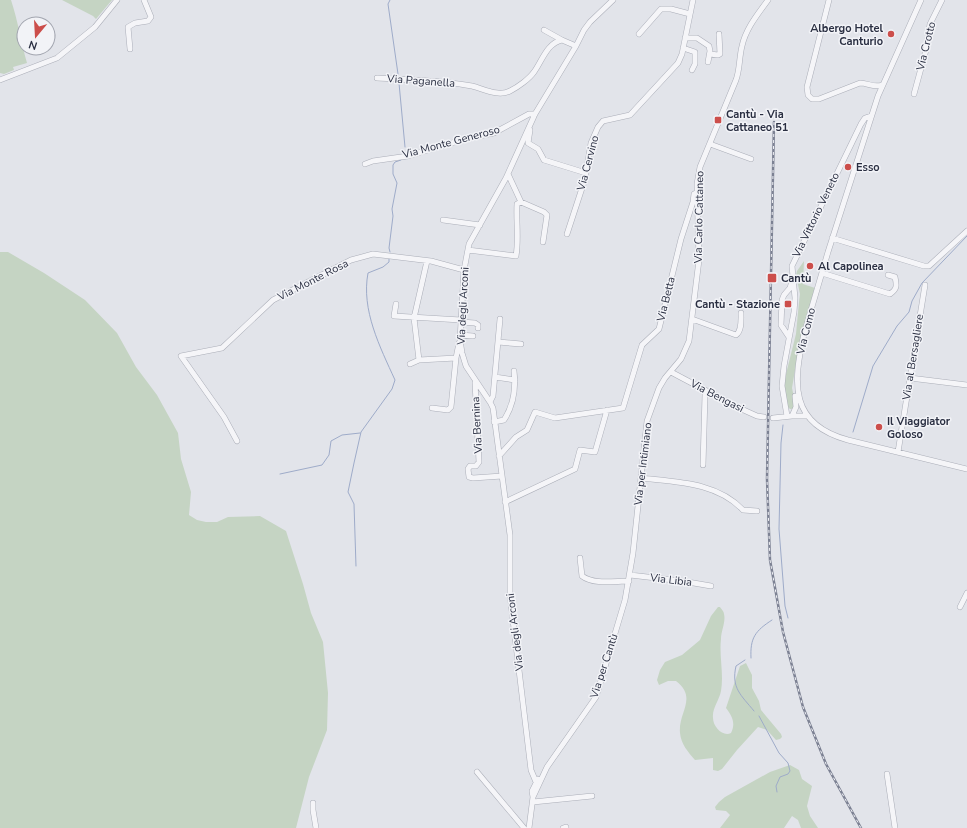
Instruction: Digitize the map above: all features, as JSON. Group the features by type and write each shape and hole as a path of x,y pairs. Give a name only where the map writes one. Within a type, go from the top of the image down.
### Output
{"street":[{"path":"0,80 57,58 95,27 117,0"},
{"path":"130,49 128,27 135,23 148,22 151,17 144,0"},
{"name":"Via Cervino","path":"567,234 586,173 591,143 599,124 603,121 630,115 678,63 682,56 693,0"},
{"name":"Via Carlo Cattaneo","path":"671,372 687,348 692,319 699,260 698,180 700,167 738,74 743,40 751,24 768,0"},
{"path":"829,0 807,87 808,95 812,99 819,99 860,83 877,86 882,85"},
{"name":"Via Como","path":"921,0 882,85 871,116 832,238 804,334 799,356 797,383 799,398 807,414 824,430 835,436 967,469"},
{"name":"Via Crotto","path":"914,94 926,50 930,24 942,0"},
{"name":"Via degli Arconi","path":"538,783 532,771 510,595 510,535 494,422 490,402 466,366 462,353 460,338 464,270 469,244 508,174 535,114 590,22 610,1"},
{"path":"639,34 661,9 671,9 690,14"},
{"path":"544,30 576,46"},
{"path":"710,54 720,54 719,34"},
{"path":"685,38 697,38 709,46 710,54 708,62"},
{"name":"Via Paganella","path":"377,78 438,81 472,86 497,93 505,93 513,89 532,74 547,51 554,44 562,40"},
{"path":"683,48 695,52 695,64 692,70"},
{"path":"869,84 878,96"},
{"name":"Via Monte Generoso","path":"365,164 373,161 408,156 465,139 494,133 529,114 535,114"},
{"name":"Via Vittorio Veneto","path":"790,416 782,386 794,312 795,298 792,266 861,124 865,118 871,116"},
{"path":"531,123 528,143 538,150 544,160 586,173"},
{"path":"710,144 751,159"},
{"path":"508,174 521,202 544,212 547,215 543,242"},
{"name":"Via Betta","path":"499,456 516,437 527,430 535,412 555,418 623,408 642,345 659,329 681,240 694,202 694,194 698,192"},
{"path":"468,250 516,256 518,248 517,211 518,204 521,202"},
{"path":"443,220 480,225"},
{"path":"832,238 924,266 929,266 967,231"},
{"name":"Via Monte Rosa","path":"238,441 224,417 180,356 222,348 273,300 351,260 373,254 427,261 464,270"},
{"path":"418,360 414,318 427,261"},
{"path":"822,273 890,294 896,290 897,285 895,277 888,275"},
{"name":"Via Vittorio Veneto","path":"790,338 781,325 782,298 790,286 793,277"},
{"name":"Via al Bersagliere","path":"898,452 925,285"},
{"path":"396,304 394,316 461,321 475,323 478,325 478,328"},
{"path":"692,319 736,335 740,330 742,313"},
{"path":"490,402 493,396 500,318"},
{"path":"432,408 448,410 451,407 456,358 460,338 473,336"},
{"path":"498,342 521,344"},
{"path":"410,364 418,360 456,358"},
{"path":"494,422 504,420 507,416 513,399 515,380 514,371"},
{"name":"Via Bengasi","path":"671,372 751,413 764,417"},
{"name":"Via per Intimiano","path":"635,538 647,421 659,388 671,372"},
{"path":"495,378 515,380"},
{"path":"910,378 967,385"},
{"name":"Via Bernina","path":"475,381 479,462 476,466 470,466 468,468 469,477 502,476"},
{"path":"790,416 796,407 794,390 797,383"},
{"path":"703,465 706,391"},
{"path":"505,502 575,469 580,450 595,452 607,410"},
{"path":"773,418 790,416 800,412 807,414"},
{"path":"641,478 701,485 735,502 743,510 757,511"},
{"name":"Via per Cantù","path":"538,783 547,767 596,697 625,600 635,538"},
{"name":"Via Libia","path":"580,558 582,576 587,580 598,582 629,578 682,581 711,586"},
{"path":"960,607 967,593"},
{"path":"529,828 533,800 532,792 538,783 544,768 547,767"},
{"path":"532,771 535,774 542,772"},
{"path":"477,772 524,828"},
{"path":"887,774 895,828"},
{"path":"533,800 592,796"},
{"path":"313,803 316,828"}],"green space":[{"path":"0,0 11,0 16,16 16,56 25,56 27,63 13,67 14,70 4,74 0,73"},
{"path":"62,0 112,0 96,19"},
{"path":"0,252 8,252 44,273 85,300 117,333 136,367 157,395 178,433 181,459 191,492 189,515 197,520 206,522 217,522 228,517 260,516 286,531 311,613 323,642 328,693 327,730 309,777 296,828 0,828"},
{"path":"804,261 803,284 815,288 799,346 792,388 795,402 793,409 790,409 787,406 785,394 785,378 796,334 800,294 796,275"},
{"path":"718,607 720,607 724,612 721,636 722,685 713,714 713,721 717,728 725,734 731,733 733,720 726,708 740,666 746,663 752,675 752,688 759,701 761,710 782,737 776,740 767,730 758,727 722,769 718,771 713,770 713,758 695,760 683,744 680,733 680,725 686,706 686,693 682,687 676,681 668,681 659,685 657,680 660,670 665,662 682,655 700,640 711,616"},
{"path":"790,765 799,770 802,779 812,786 807,806 810,816 818,828 801,828 798,820 792,816 784,828 720,828 730,815 726,811 716,810 715,807 719,802 725,797 770,772"}],"waterway":[{"path":"390,0 388,4 398,74"},
{"path":"399,83 405,147"},
{"path":"390,252 389,248 393,216 392,209 397,183 393,174 393,165 395,162 401,160"},
{"path":"853,432 873,366 897,326 909,312 912,301 922,283 967,236"},
{"path":"356,566 354,504 348,492 354,463 361,432 392,389 395,380 383,355 373,328 367,301 368,273 383,267 389,262 389,258"},
{"path":"783,425 781,443 779,529 785,606 788,618"},
{"path":"280,474 322,465 329,455 331,441 342,435 360,433"},
{"path":"751,658 751,645 755,636 761,628 772,620"},
{"path":"745,660 736,666 736,686 741,696 754,711"},
{"path":"759,716 779,753 788,763 790,771 788,774 780,777 776,786 777,792"}],"railway":[{"path":"774,122 767,479 770,560 783,632 803,707 826,764 861,828"}],"place":[{"name":"Albergo Hotel Canturio","path":"891,34"},
{"name":"Cantù - Via Cattaneo 51","path":"718,120"},
{"name":"Esso","path":"848,167"},
{"name":"Al Capolinea","path":"810,266"},
{"name":"Cantù","path":"772,278"},
{"name":"Cantù - Stazione","path":"788,304"},
{"name":"Il Viaggiator Goloso","path":"879,427"}]}
